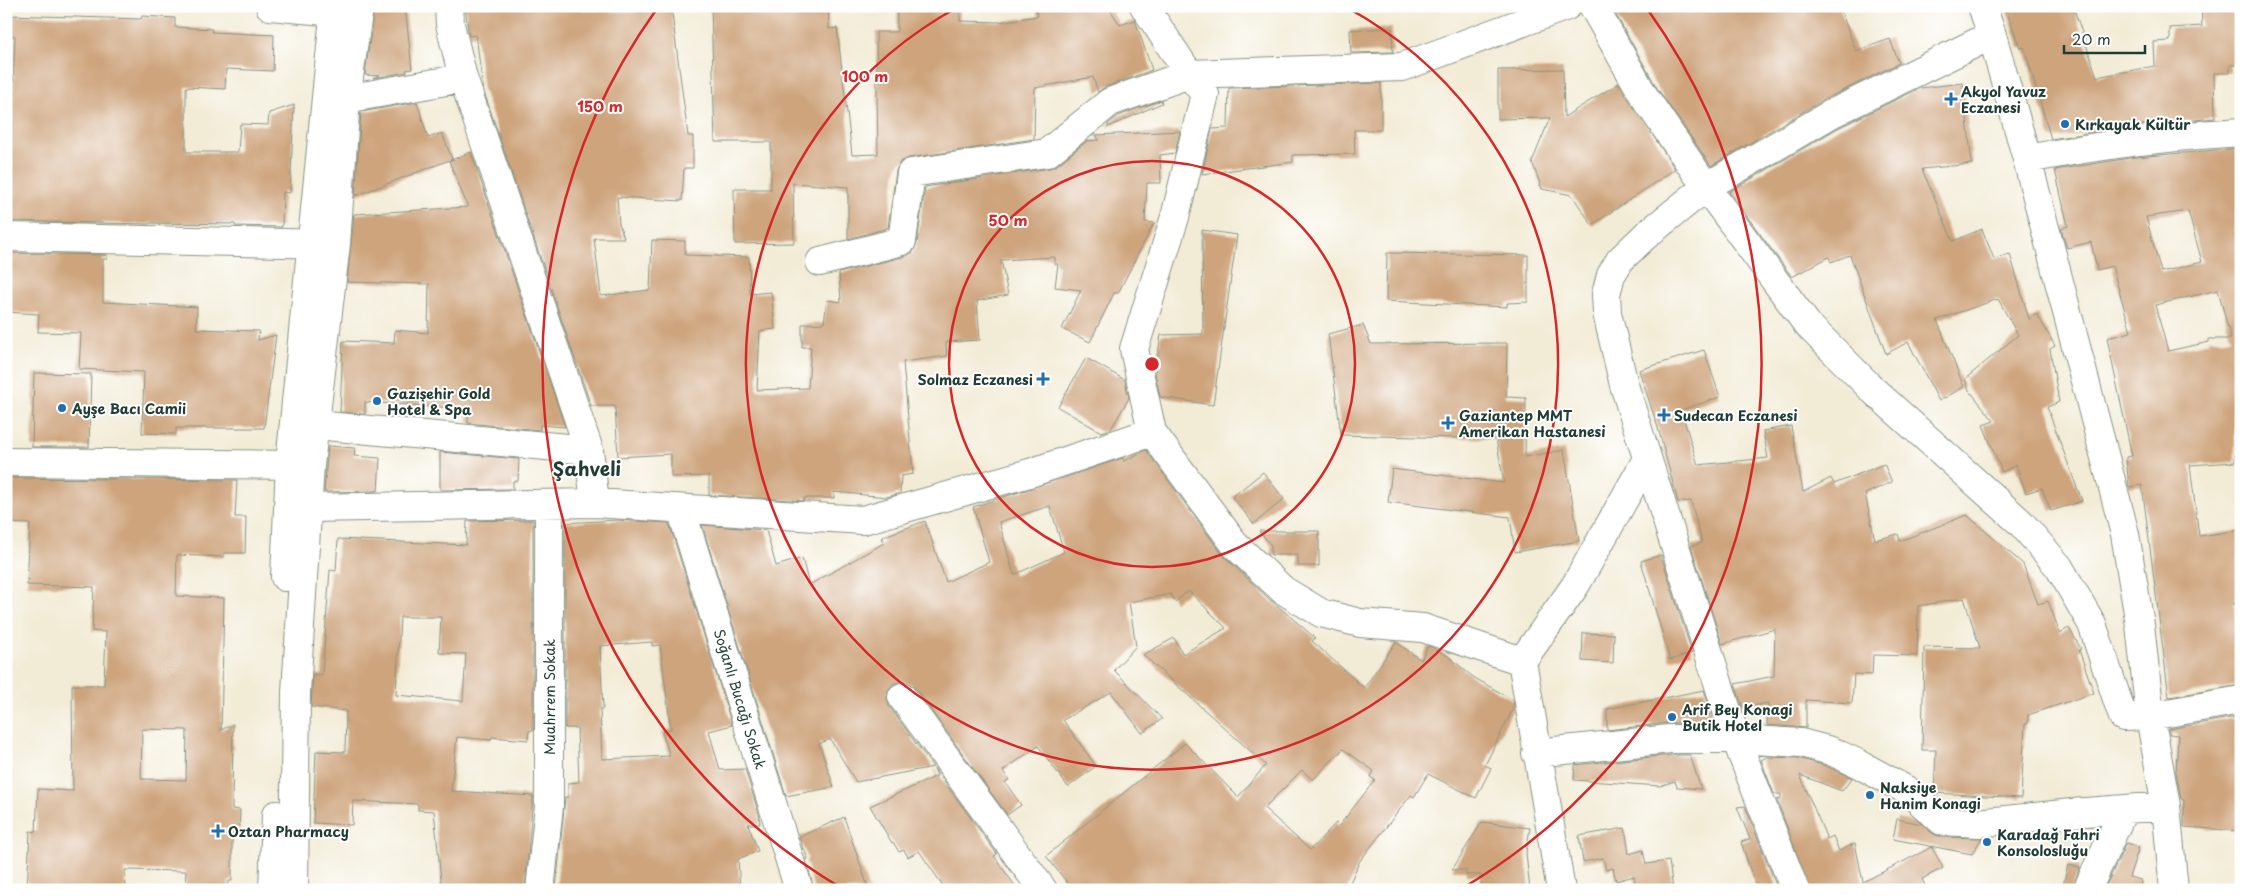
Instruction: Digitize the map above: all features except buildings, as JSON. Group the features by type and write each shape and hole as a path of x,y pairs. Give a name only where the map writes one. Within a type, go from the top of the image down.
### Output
{"street":[{"path":"270,6 347,10"},
{"path":"449,6 450,24 463,78 589,450 595,503"},
{"path":"1144,6 1189,74 1206,94 1176,217 1134,349 1152,432 1236,546 1283,590 1321,613 1360,623 1423,628 1522,661"},
{"path":"820,262 902,241 911,173 1046,153 1110,102 1189,74 1402,67 1567,6"},
{"path":"1593,6 1644,96 1706,188 1807,324 1874,391 2021,523 2059,567 2092,624 2123,716 2150,716 2241,700"},
{"path":"1982,6 2027,159 2125,534 2140,625 2150,716 2166,806 2174,890"},
{"path":"294,890 296,692 308,508 300,464 315,425 324,244 346,99 347,10"},
{"path":"274,890 300,464 347,10"},
{"path":"1794,890 1736,739 1647,459 1624,385 1607,313 1606,294 1611,275 1620,260 1645,236 1706,188 1830,114 1992,35"},
{"path":"346,99 463,78"},
{"path":"2027,159 2078,149 2186,135 2241,132"},
{"path":"6,236 324,244"},
{"path":"315,425 589,450"},
{"path":"308,508 595,503 863,520 1033,472 1152,432"},
{"path":"1561,890 1536,753 1522,661 1575,586 1647,459"},
{"path":"6,462 300,464"},
{"name":"Muahrrem Sokak","path":"540,890 549,806 549,504"},
{"name":"Soğanlı Bucağı Sokak","path":"681,509 799,890"},
{"path":"902,697 1043,890"},
{"path":"1536,753 1670,739 1736,739 1801,743 1831,751 1908,791 1942,821 1978,824 2166,806"},
{"path":"2087,890 2124,809"}],"place":[{"name":"Akyol Yavuz Eczanesi","path":"1951,99"},
{"name":"Kırkayak Kültür","path":"2065,124"},
{"name":"Solmaz Eczanesi","path":"1043,379"},
{"name":"Gazişehir Gold Hotel & Spa","path":"377,401"},
{"name":"Ayşe Bacı Camii","path":"62,408"},
{"name":"Sudecan Eczanesi","path":"1664,415"},
{"name":"Gaziantep MMT Amerikan Hastanesi","path":"1448,423"},
{"name":"Arif Bey Konagi Butik Hotel","path":"1672,717"},
{"name":"Naksiye Hanim Konagi","path":"1870,795"},
{"name":"Oztan Pharmacy","path":"218,831"},
{"name":"Karadağ Fahri Konsolosluğu","path":"1987,842"}],"district":[{"name":"Şahveli","path":"587,468"}]}
